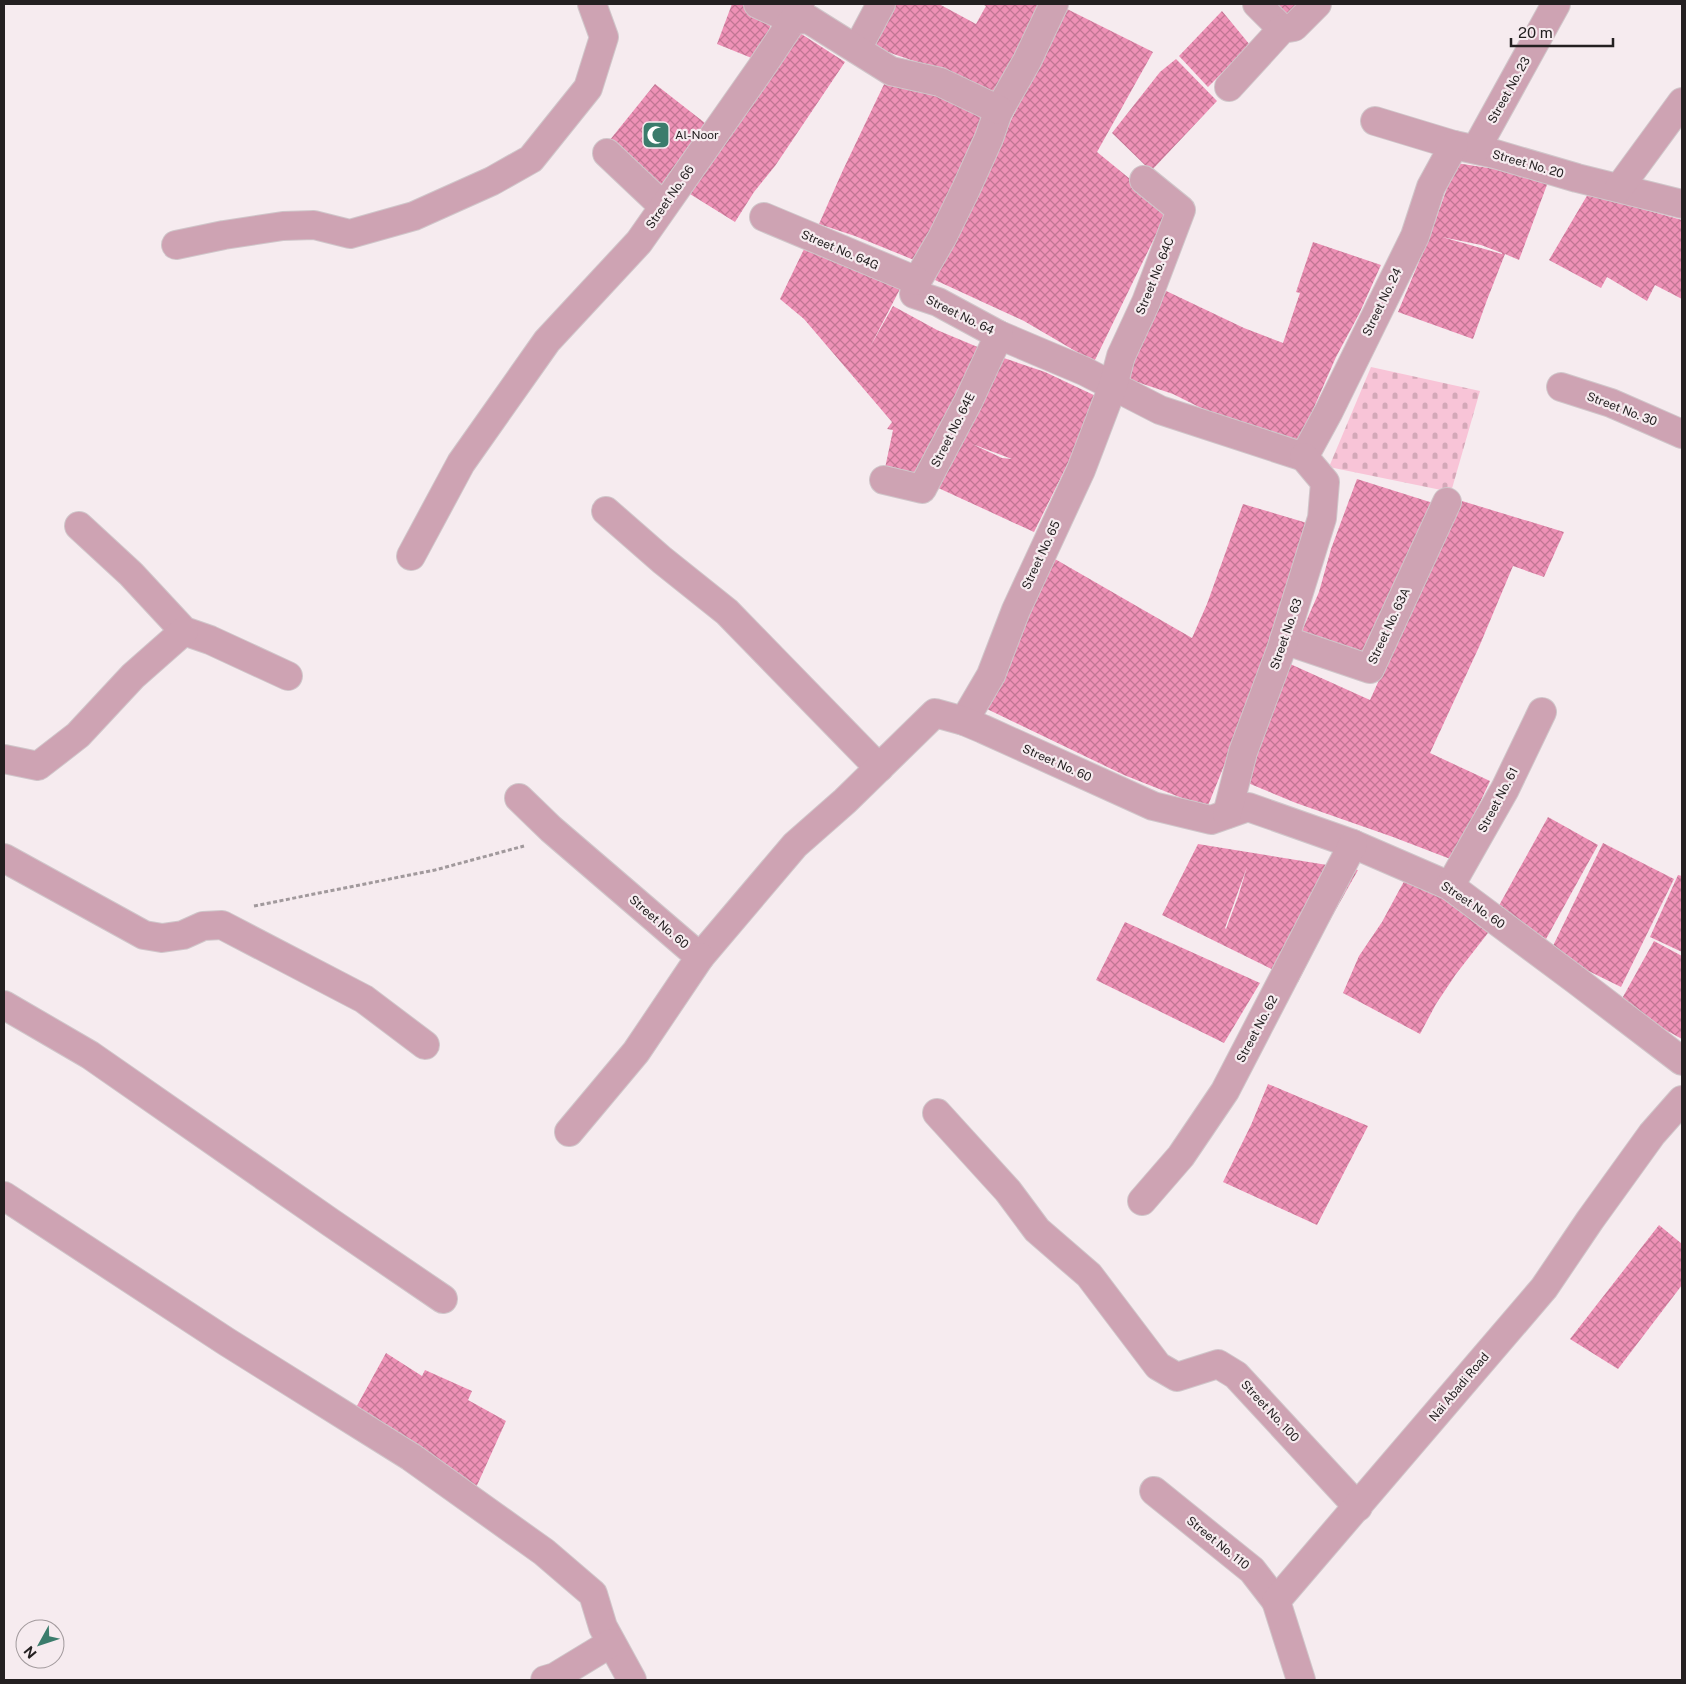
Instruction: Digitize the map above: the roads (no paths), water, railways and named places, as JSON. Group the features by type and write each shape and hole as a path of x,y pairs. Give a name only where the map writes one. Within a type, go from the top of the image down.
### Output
{"street":[{"path":"176,245 283,226 314,225 350,234 414,216 492,181 531,159 588,88 604,37 592,4"},
{"path":"758,4 796,12 891,71 940,82 999,110"},
{"path":"857,50 881,4"},
{"name":"Street No. 64","path":"1054,4 1027,61 999,110 989,138 966,189 942,238 917,281 914,294 938,302 999,335 1084,371 1160,410 1304,457"},
{"path":"1257,4 1282,28"},
{"path":"1229,87 1282,28 1294,27 1317,4"},
{"name":"Street No. 23","path":"1465,147 1556,4"},
{"name":"Street No. 66","path":"411,556 461,463 548,341 638,242 761,68 796,12"},
{"path":"1619,188 1682,102"},
{"name":"Street No. 20","path":"1375,122 1496,154 1576,178 1682,204"},
{"name":"Street No. 24","path":"1304,457 1329,411 1415,236 1432,187 1465,147"},
{"path":"607,153 663,206"},
{"name":"Street No. 64C","path":"1113,386 1121,356 1146,302 1181,210 1144,180"},
{"name":"Street No. 64G","path":"764,217 917,281"},
{"name":"Street No. 64E","path":"884,480 922,489 968,402 999,335"},
{"name":"Street No. 65","path":"964,721 991,675 1016,610 1081,470 1113,386"},
{"name":"Street No. 30","path":"1560,388 1611,403 1682,434"},
{"name":"Street No. 63","path":"1227,814 1243,752 1284,640 1322,518 1325,482 1304,457"},
{"name":"Street No. 63A","path":"1284,640 1370,669 1446,502"},
{"path":"606,511 662,560 727,612 878,768"},
{"path":"79,526 131,574 184,631 210,640 288,676"},
{"path":"4,759 38,766 78,735 133,676 184,631"},
{"name":"Street No. 61","path":"1450,886 1505,789 1542,712"},
{"name":"Street No. 60","path":"519,798 551,829 700,957 795,845 935,713 964,721 1153,806 1211,820 1248,807 1353,844 1450,886 1682,1061"},
{"name":"Street No. 62","path":"1142,1202 1181,1156 1225,1091 1353,844"},
{"path":"4,858 144,935 162,938 183,935 203,926 222,925 364,999 425,1045"},
{"path":"569,1132 636,1052 700,957"},
{"path":"4,1005 90,1054 443,1299"},
{"name":"Nai Abadi Road","path":"1276,1601 1544,1288 1652,1134 1682,1100"},
{"name":"Street No. 100","path":"937,1113 1008,1191 1037,1230 1089,1275 1158,1366 1177,1377 1218,1364 1236,1375 1358,1507"},
{"path":"4,1196 227,1342 410,1457 544,1552 593,1594 603,1627 632,1680"},
{"name":"Street No. 110","path":"1154,1491 1252,1570 1276,1601"},
{"path":"1276,1601 1301,1680"},
{"path":"545,1680 555,1677 611,1643"}],"place":[{"name":"Al-Noor","path":"656,135"}]}
